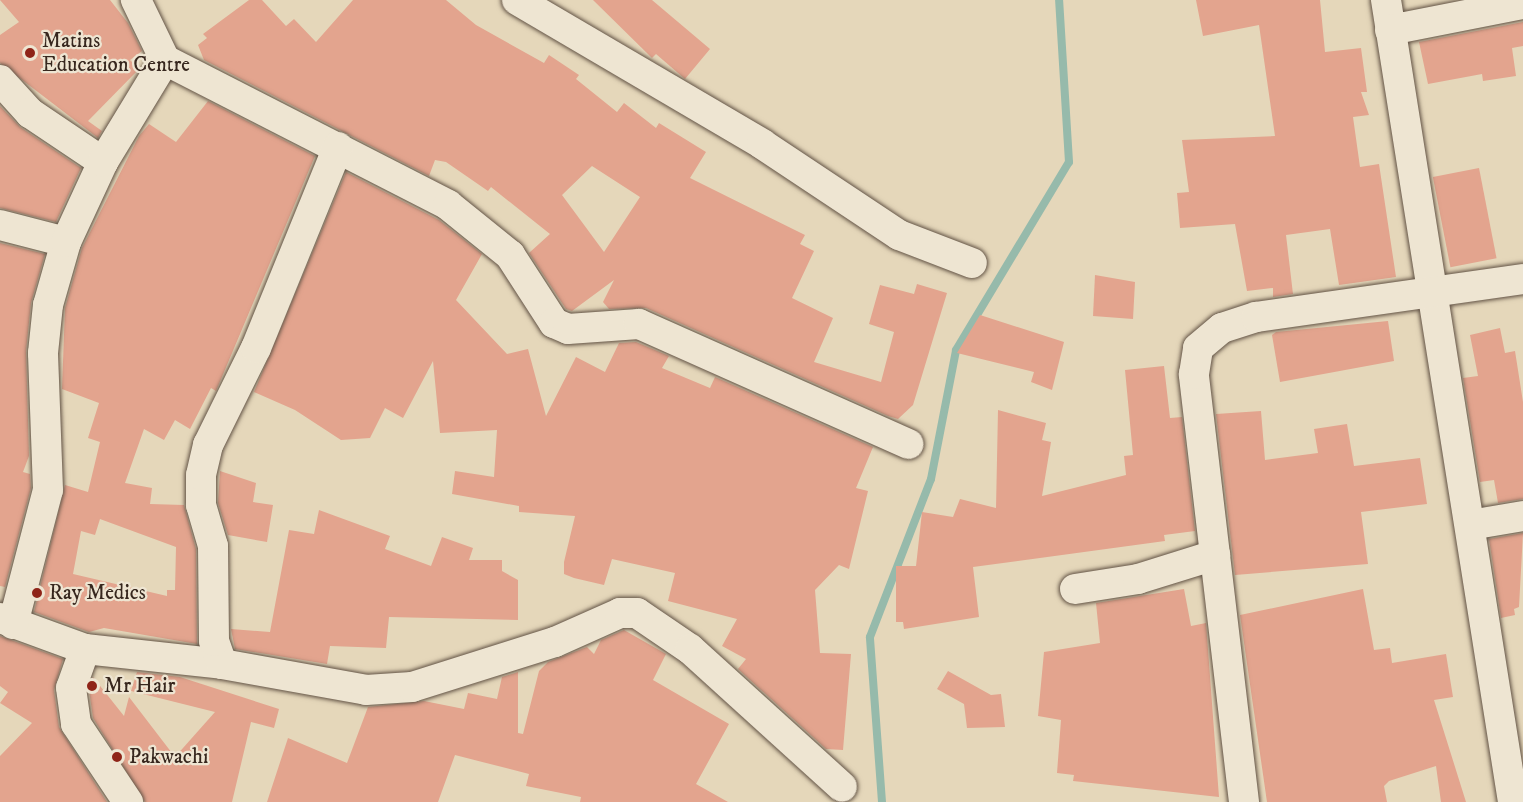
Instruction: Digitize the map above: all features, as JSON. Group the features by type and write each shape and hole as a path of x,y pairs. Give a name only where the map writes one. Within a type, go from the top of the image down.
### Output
{"street":[{"path":"136,0 165,60 404,179 466,219 510,255 554,323 568,329 639,324 908,444"},
{"path":"517,0 762,144 899,235 972,263"},
{"path":"1386,0 1513,802"},
{"path":"1390,30 1523,4"},
{"path":"165,60 104,162 66,242 48,305 43,353 48,490 7,621 85,649 222,664 366,690 412,687 555,642 620,613 637,613 690,649 842,787"},
{"path":"0,80 30,113 104,162"},
{"path":"222,664 214,641 213,546 201,505 201,475 208,445 256,348 338,147"},
{"path":"0,225 66,242"},
{"path":"1244,802 1194,374 1204,339 1256,317 1523,279"},
{"path":"1470,525 1523,516"},
{"path":"1075,589 1137,579 1215,555"},
{"path":"85,649 71,688 76,724 128,802"}],"building":[{"path":"0,0 110,0 128,23 142,51 130,60 139,69 88,121 102,131 98,138 0,63 0,35 19,22"},
{"path":"249,0 262,0 286,26 294,19 316,42 353,0 446,0 476,25 544,63 549,55 579,75 576,79 617,112 624,103 656,128 659,123 706,152 690,178 805,235 800,244 814,251 792,298 833,318 814,362 881,382 894,332 869,324 880,285 914,294 917,284 947,293 913,405 898,419 888,416 646,308 609,309 603,302 614,280 572,311 566,309 529,253 550,234 491,187 488,191 446,162 435,160 429,176 204,60 198,45 207,38 203,34","holes":["592,166 640,197 604,252 562,195"]},
{"path":"593,0 652,0 710,49 685,79 656,54 652,58"},
{"path":"1196,0 1320,0 1325,52 1361,48 1367,92 1361,92 1369,115 1353,117 1360,167 1379,164 1396,277 1339,285 1330,229 1286,235 1293,294 1273,297 1273,288 1247,291 1235,224 1180,228 1177,193 1189,192 1182,140 1275,136 1259,25 1203,36"},
{"path":"1523,22 1523,46 1512,48 1516,76 1483,81 1482,74 1428,84 1419,42"},
{"path":"208,101 315,156 216,391 211,388 190,429 175,420 164,440 144,429 125,483 152,488 150,504 184,505 196,549 197,644 104,628 89,632 34,612 65,485 88,492 100,442 88,438 99,403 62,389 65,308 82,248 139,136 149,124 176,142","holes":["100,519 176,547 175,590 167,590 167,596 73,574 81,531 95,535"]},
{"path":"0,106 20,127 81,168 56,222 0,208"},
{"path":"1479,168 1497,258 1450,267 1433,177"},
{"path":"346,172 439,220 482,254 456,300 507,354 528,349 546,416 576,357 605,372 619,343 636,342 669,356 662,368 710,388 715,377 873,447 856,488 868,491 849,569 839,565 815,590 820,653 851,654 843,750 826,749 738,669 746,659 722,646 737,619 668,601 675,573 612,559 604,585 574,578 564,574 564,562 575,516 519,512 519,506 452,494 455,471 494,477 497,430 440,433 433,361 403,418 385,408 370,438 341,440 295,410 254,392"},
{"path":"0,243 45,254 31,303 26,351 29,456 23,472 30,474 31,488 5,587 0,586"},
{"path":"1095,275 1135,282 1133,319 1093,316"},
{"path":"980,315 1064,342 1052,390 1031,382 1034,372 957,353"},
{"path":"1388,321 1394,361 1280,382 1272,335 1276,332"},
{"path":"1500,328 1505,353 1515,351 1523,402 1523,499 1498,503 1494,480 1480,482 1463,378 1478,376 1470,335"},
{"path":"1164,366 1170,418 1182,417 1195,531 1164,535 1165,541 973,567 979,617 904,629 903,622 896,622 896,566 916,566 922,512 953,517 960,499 996,508 998,410 1046,423 1042,440 1051,442 1042,496 1126,475 1124,456 1133,455 1125,370"},
{"path":"1261,411 1265,460 1318,453 1314,429 1347,424 1354,466 1420,458 1427,504 1361,512 1368,564 1235,575 1216,414"},
{"path":"220,471 256,483 253,502 273,505 267,542 228,535 218,503"},
{"path":"319,510 390,536 385,549 431,566 442,537 473,548 469,560 502,560 502,571 518,580 518,620 389,617 386,648 330,646 327,664 235,649 231,629 270,632 289,530 314,534"},
{"path":"1523,533 1519,607 1514,609 1515,615 1501,618 1489,539"},
{"path":"1184,589 1191,626 1206,623 1219,797 1073,781 1074,775 1057,773 1061,720 1038,716 1044,652 1100,643 1096,603"},
{"path":"1363,589 1374,650 1390,648 1392,663 1446,654 1453,697 1434,700 1466,802 1441,802 1436,766 1389,781 1384,786 1387,802 1267,802 1240,615"},
{"path":"624,630 666,654 653,680 729,724 696,784 728,802 580,802 581,797 526,786 529,774 455,755 438,802 267,802 288,738 347,763 368,707 424,701 464,709 468,693 497,699 502,677 518,672 518,733 523,734 539,671 548,662 587,647 594,654 601,640"},
{"path":"0,636 63,659 54,690 59,727 107,802 0,802 0,756 32,723 0,703 8,692 0,686"},
{"path":"948,671 991,695 1001,694 1005,727 967,728 964,704 937,689"},
{"path":"137,672 180,677 279,709 274,728 251,722 232,802 145,802 93,718 89,690 93,677 124,716 129,697 175,757 215,712 131,691"}],"waterway":[{"path":"882,802 870,637 931,479 956,350 1069,162 1059,0"}],"place":[{"name":"Matins Education Centre","path":"30,53"},
{"name":"Ray Medics","path":"37,593"},
{"name":"Mr Hair","path":"92,686"},
{"name":"Pakwachi","path":"117,757"}]}
